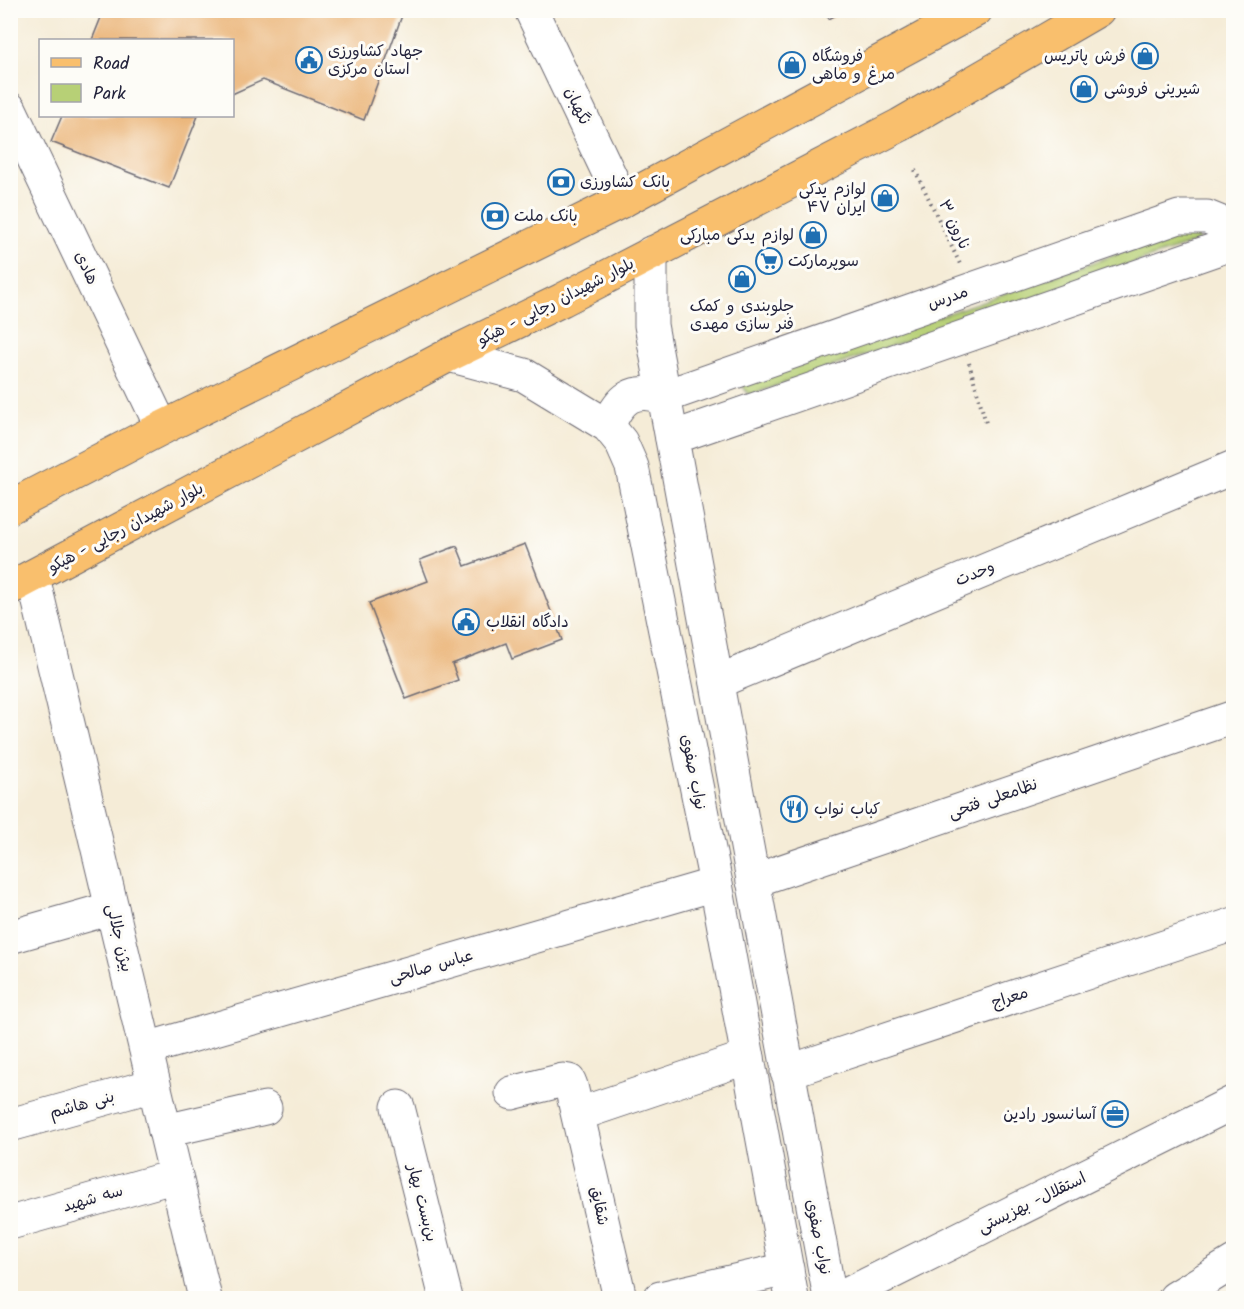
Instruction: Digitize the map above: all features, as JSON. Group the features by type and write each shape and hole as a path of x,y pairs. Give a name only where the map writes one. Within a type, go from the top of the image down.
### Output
{"main road":[{"path":"10,507 162,428 622,201 976,10"},
{"name":"بلوار شهیدان رجایی - هپکو","path":"22,583 449,355 900,125 1098,10"}],"street":[{"name":"نگهبان","path":"531,10 622,201"},
{"name":"هادی","path":"15,132 162,428"},
{"name":"مدرس","path":"663,397 1179,217 1207,217 1233,228"},
{"path":"672,438 1233,243"},
{"name":"نواب صفوی","path":"651,253 651,325 663,397 830,1299"},
{"name":"نواب صفوی","path":"449,355 524,375 608,426 621,442 632,467 716,884 790,1284"},
{"path":"608,426 615,410 627,398 640,392 663,397"},
{"name":"وحدت","path":"717,682 1233,467"},
{"name":"بیژن جلالی","path":"22,583 112,908 205,1299"},
{"name":"نظامعلی فتحی","path":"753,881 1233,717"},
{"name":"عباس صالحی","path":"146,1049 716,884"},
{"path":"10,937 112,908"},
{"name":"معراج","path":"787,1071 1233,924"},
{"path":"579,1114 748,1057"},
{"name":"شقایق","path":"512,1093 563,1080 569,1081 579,1114 620,1299"},
{"name":"بنی هاشم","path":"10,1125 154,1085"},
{"name":"استقلال- بهزیستی","path":"840,1299 1231,1105"},
{"name":"بن‌بست بهار","path":"398,1107 446,1299"},
{"path":"165,1131 265,1108"},
{"name":"سه شهید","path":"10,1223 176,1176"},
{"path":"1175,1299 1233,1262"},
{"path":"660,1299 790,1284"}],"path":[{"name":"نارون ۳","path":"915,170 973,289"},
{"path":"968,361 986,423"}],"green space":[{"path":"1192,228 1199,241 749,395 742,385"}],"building":[{"name":"جهاد کشاورزی استان مرکزی","path":"104,10 404,10 364,120 263,80 234,93 234,39 92,39"},
{"path":"824,10 845,10 829,19"},
{"path":"62,117 198,117 169,188 51,142"},
{"name":"دادگاه انقلاب","path":"525,544 562,640 512,659 506,643 452,664 458,680 406,699 369,603 428,581 420,560 457,546 465,566"}],"place":[{"name":"فرش پاتریس","path":"1145,56"},
{"name":"جهاد کشاورزی استان مرکزی","path":"309,60"},
{"name":"فروشگاه مرغ و ماهی","path":"792,65"},
{"name":"شیرینی فروشی","path":"1084,89"},
{"name":"بانک کشاورزی","path":"561,182"},
{"name":"لوازم یدکی ایران ۴۷","path":"885,198"},
{"name":"بانک ملت","path":"495,216"},
{"name":"لوازم یدکی مبارکی","path":"813,235"},
{"name":"سوپرمارکت","path":"769,261"},
{"name":"جلوبندی و کمک فنر سازی مهدی","path":"742,279"},
{"name":"دادگاه انقلاب","path":"466,622"},
{"name":"کباب نواب","path":"794,809"},
{"name":"آسانسور رادین","path":"1115,1114"}]}
